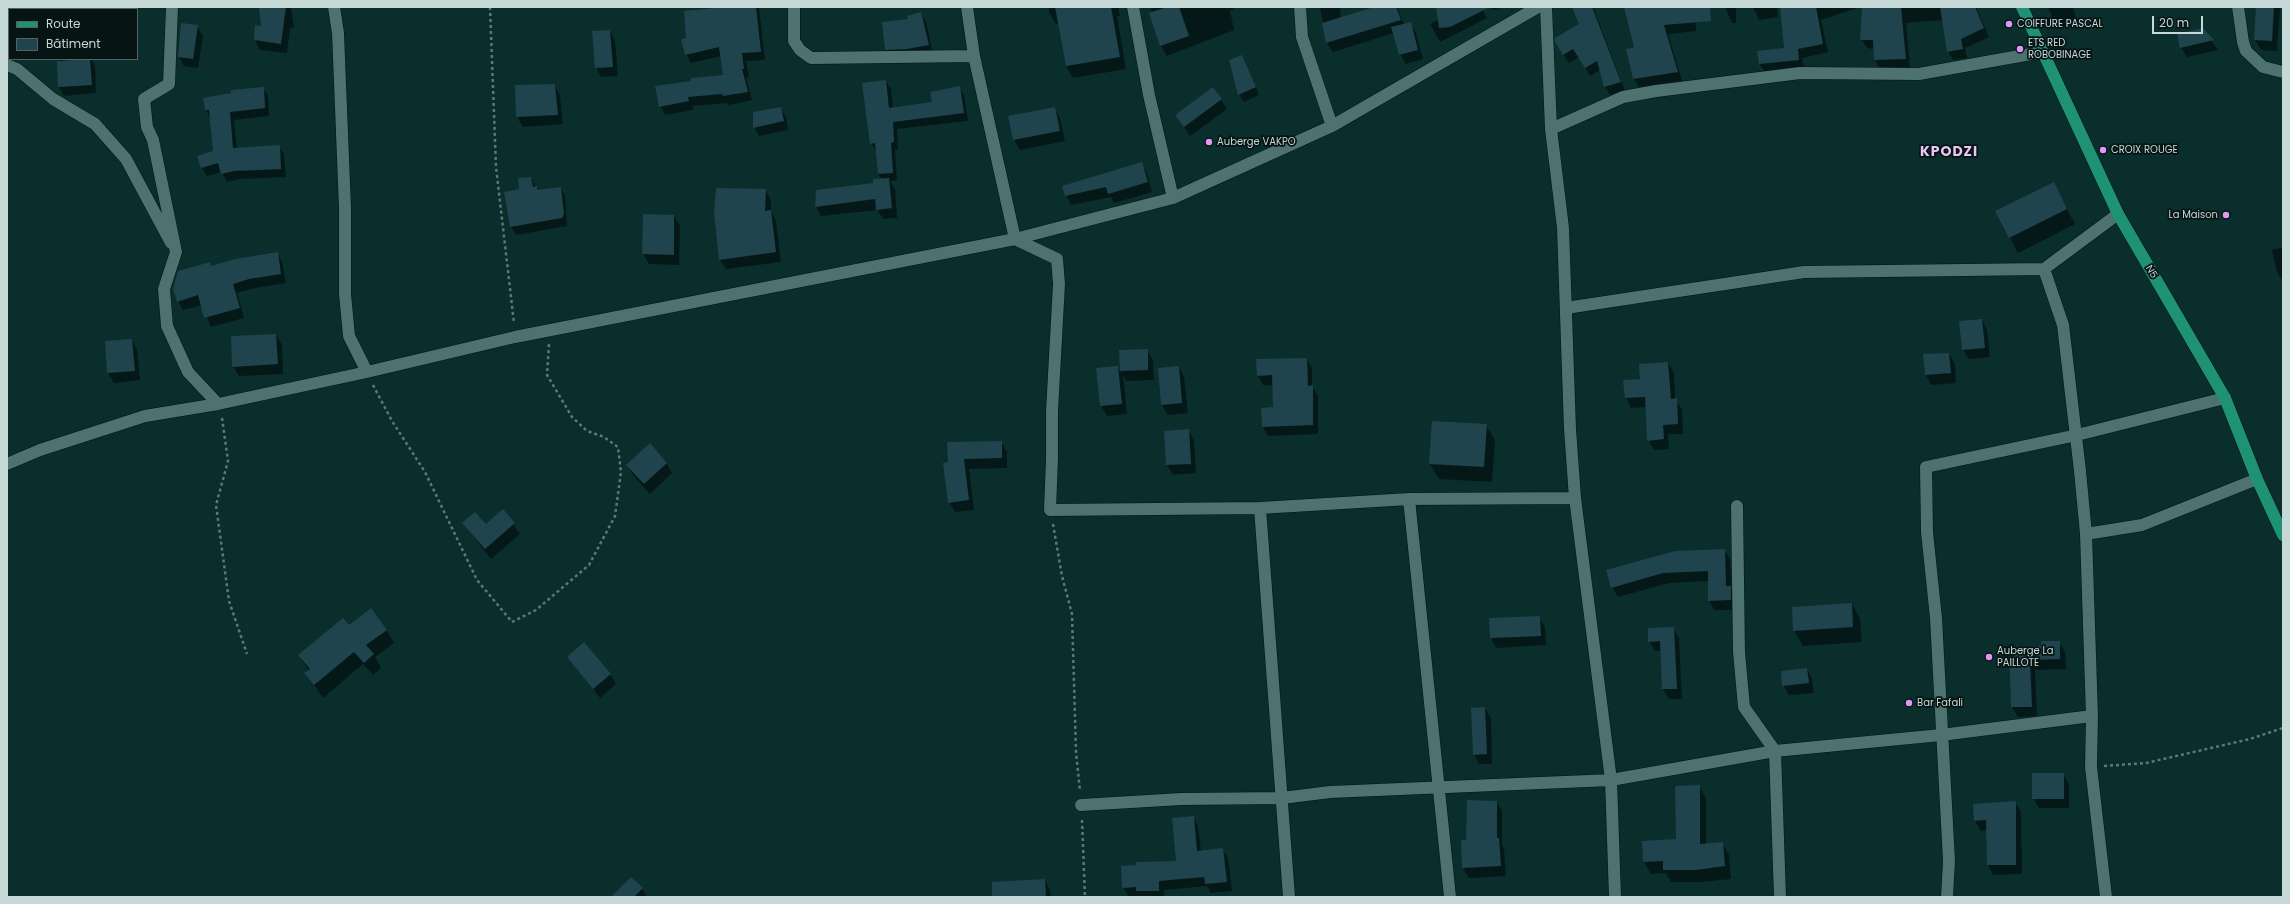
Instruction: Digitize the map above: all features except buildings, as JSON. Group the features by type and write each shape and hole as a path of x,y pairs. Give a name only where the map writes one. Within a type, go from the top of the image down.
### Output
{"main road":[{"name":"N5","path":"2022,7 2118,214 2225,398 2257,480 2283,535"}],"street":[{"path":"172,7 169,84 144,99 148,127 153,140 176,252 164,289 167,326 188,372 218,404"},
{"path":"334,7 338,33 345,208 345,294 349,336 367,372"},
{"path":"794,7 794,41 800,50 810,58 974,56"},
{"path":"967,7 974,56 1015,239"},
{"path":"1133,7 1149,95 1173,198"},
{"path":"1300,7 1302,37 1332,126"},
{"path":"7,464 40,450 145,416 218,404 367,372 515,337 1015,239 1173,198 1332,126 1538,7"},
{"path":"1546,7 1550,129 1563,228 1570,429 1575,498 1611,780 1615,897"},
{"path":"2238,7 2243,42 2246,51 2256,63 2263,67 2283,72"},
{"path":"1550,129 1624,97 1656,91 1800,73 1918,74 2042,52"},
{"path":"7,66 17,69 53,99 95,124 126,159 176,252"},
{"path":"1566,308 1804,272 2044,269 2118,214"},
{"path":"1015,239 1057,259 1059,284 1052,411 1050,510 1260,508 1409,499 1575,498"},
{"path":"2044,269 2063,325 2077,435 2086,534 2092,716 2091,767 2106,897"},
{"path":"1947,897 1949,861 1941,735 1936,618 1927,532 1926,467 2077,435 2225,398"},
{"path":"2086,534 2142,525 2257,480"},
{"path":"1409,499 1450,897"},
{"path":"1737,506 1739,652 1744,706 1775,751 1780,897"},
{"path":"1260,508 1289,897"},
{"path":"1081,805 1180,799 1282,798 1330,792 1611,780 1775,751 1941,735 2092,716"}],"path":[{"path":"490,7 496,167 515,337"},
{"path":"367,372 392,421 426,472 443,505 477,580 512,622 536,610 589,565 615,516 621,472 618,447 604,437 587,431 572,417 547,375 550,331"},
{"path":"218,404 222,406 222,418 228,461 216,505 229,601 247,654"},
{"path":"1050,510 1062,576 1072,614 1076,752 1081,805 1085,897"},
{"path":"2091,767 2146,763 2250,739 2283,728"}],"place":[{"name":"COIFFURE PASCAL","path":"2009,24"},
{"name":"ETS RED ROBOBINAGE","path":"2020,49"},
{"name":"Auberge VAKPO","path":"1209,142"},
{"name":"CROIX ROUGE","path":"2103,150"},
{"name":"La Maison","path":"2226,215"},
{"name":"Auberge La PAILLOTE","path":"1989,657"},
{"name":"Bar Fafali","path":"1909,703"}],"district":[{"name":"KPODZI","path":"1949,152"}]}
